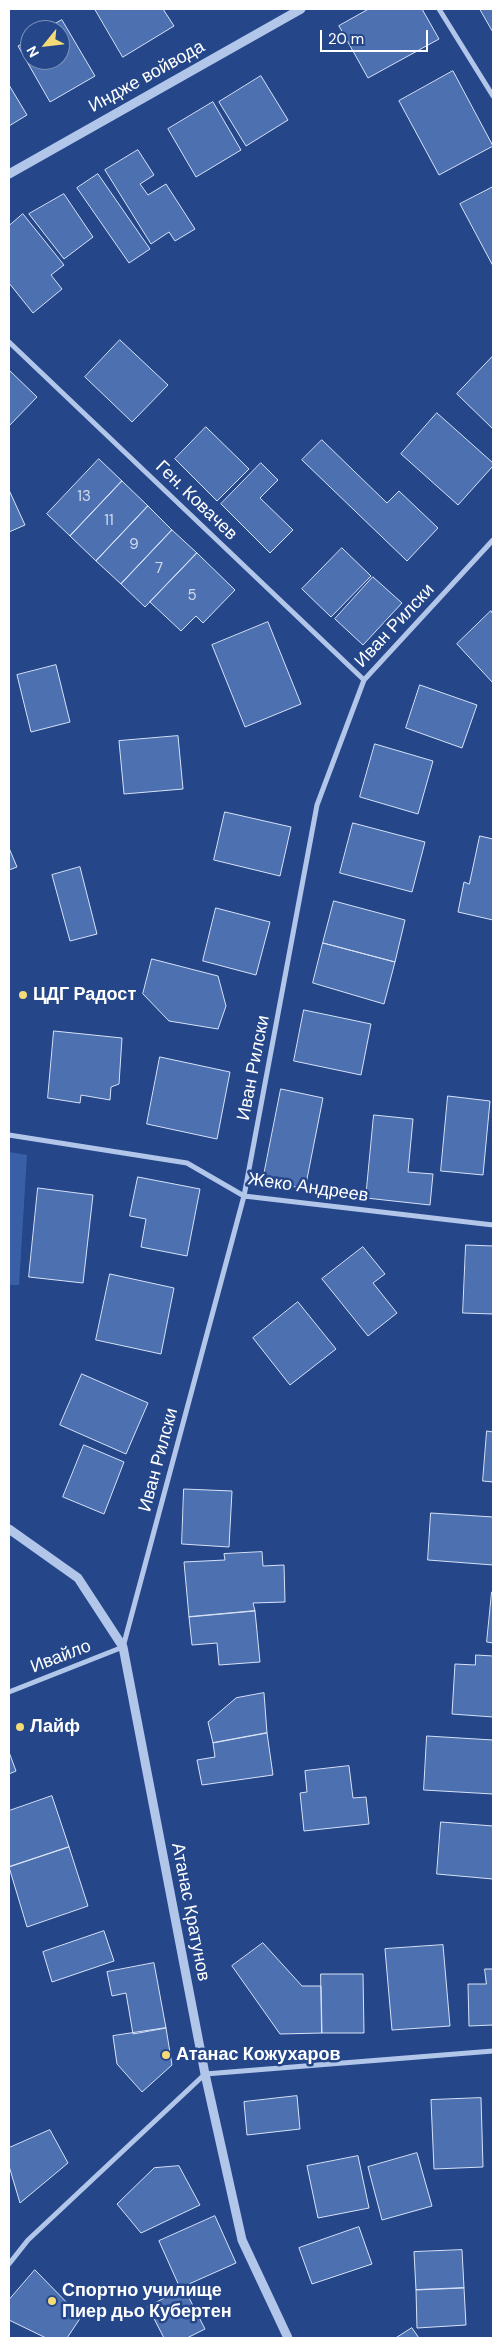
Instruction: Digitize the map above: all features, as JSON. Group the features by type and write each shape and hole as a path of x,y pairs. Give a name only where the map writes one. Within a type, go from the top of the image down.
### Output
{"street":[{"name":"Индже войвода","path":"9,174 301,9"},
{"path":"439,9 493,96"},
{"name":"Ген. Ковачев","path":"9,342 364,680"},
{"name":"Иван Рилски","path":"123,1647 244,1196 317,805 364,680 493,540"},
{"name":"Жеко Андреев","path":"9,1135 187,1163 244,1196 493,1225"},
{"name":"Атанас Кратунов","path":"9,1529 78,1578 123,1647 205,2074 242,2240 288,2338"},
{"name":"Ивайло","path":"9,1692 123,1647"},
{"path":"9,2264 28,2240 205,2074 493,2051"}],"shaded area":[{"path":"9,1152 27,1155 19,1285 9,1285"}],"building":[{"path":"95,9 163,9 174,26 123,57"},
{"path":"369,9 422,9 439,39 368,78 339,26"},
{"path":"480,9 493,9 493,32"},
{"path":"70,34 95,76 50,102 32,70 70,70"},
{"path":"453,71 493,146 439,175 399,101"},
{"path":"261,76 288,120 246,146 219,102"},
{"path":"9,85 27,115 9,126"},
{"path":"213,102 241,150 196,177 168,129"},
{"path":"138,150 154,175 140,184 148,195 166,184 195,229 175,241 169,232 151,244 105,170"},
{"path":"98,174 150,249 129,263 77,188"},
{"path":"493,187 493,266 460,204"},
{"path":"64,194 93,237 64,259 29,214"},
{"path":"23,214 64,265 51,275 62,289 33,313 9,283 9,226"},
{"path":"120,340 168,385 132,422 85,377"},
{"path":"493,356 493,429 457,394"},
{"path":"9,370 37,397 9,426"},
{"path":"437,413 493,463 493,466 458,505 401,454"},
{"path":"206,427 249,469 217,501 175,459"},
{"path":"322,440 387,503 399,491 438,528 407,561 302,460"},
{"path":"99,459 122,481 70,536 47,514"},
{"path":"261,463 278,480 260,498 293,530 270,553 221,504"},
{"path":"122,481 148,506 96,561 70,536"},
{"path":"9,490 25,525 9,532"},
{"path":"148,506 172,530 121,584 96,561"},
{"path":"172,530 197,553 145,607 121,584"},
{"path":"342,548 371,576 331,617 302,589"},
{"path":"197,553 235,590 203,623 196,616 181,631 150,602"},
{"path":"373,577 402,603 363,645 335,619"},
{"path":"491,611 493,614 493,683 457,644"},
{"path":"268,622 301,704 245,727 212,645"},
{"path":"56,665 70,722 31,732 17,675"},
{"path":"420,685 477,705 462,748 406,728"},
{"path":"178,736 183,789 124,794 119,741"},
{"path":"375,744 433,761 418,814 360,797"},
{"path":"225,812 291,827 280,876 214,860"},
{"path":"353,823 425,842 412,892 340,873"},
{"path":"480,836 493,839 493,920 458,912 464,882 469,884"},
{"path":"9,848 17,867 9,870"},
{"path":"80,867 97,934 70,941 52,875"},
{"path":"334,901 405,920 395,962 323,943"},
{"path":"216,908 270,922 256,975 203,961"},
{"path":"323,943 395,962 384,1004 313,983"},
{"path":"152,959 218,976 226,1006 218,1029 169,1021 143,994"},
{"path":"304,1010 371,1024 361,1075 294,1061"},
{"path":"54,1031 122,1038 119,1084 111,1087 110,1100 81,1095 80,1103 48,1098"},
{"path":"160,1057 230,1072 217,1139 147,1124"},
{"path":"281,1089 323,1098 305,1189 263,1180"},
{"path":"448,1096 490,1101 483,1175 441,1171"},
{"path":"374,1115 413,1119 408,1172 433,1174 430,1205 366,1198"},
{"path":"138,1177 200,1189 187,1256 141,1247 146,1219 130,1216"},
{"path":"38,1188 93,1195 83,1283 29,1277"},
{"path":"466,1245 493,1246 493,1314 463,1313"},
{"path":"363,1247 385,1274 373,1283 397,1313 368,1336 322,1279"},
{"path":"110,1274 174,1288 161,1354 96,1340"},
{"path":"298,1302 336,1349 290,1385 253,1338"},
{"path":"82,1374 148,1403 126,1454 60,1425"},
{"path":"487,1431 493,1432 493,1482 483,1481"},
{"path":"84,1445 124,1462 104,1514 63,1497"},
{"path":"184,1489 232,1491 229,1547 182,1544"},
{"path":"431,1513 493,1517 493,1565 428,1560"},
{"path":"262,1552 263,1566 284,1565 285,1602 253,1603 255,1611 189,1617 184,1562 225,1560 224,1554"},
{"path":"493,1592 493,1643 487,1642"},
{"path":"255,1611 260,1662 219,1665 217,1643 192,1645 189,1617"},
{"path":"476,1655 493,1656 493,1717 452,1714 455,1664 475,1665"},
{"path":"264,1693 267,1733 213,1743 208,1722 236,1698"},
{"path":"267,1733 273,1775 202,1785 197,1760 215,1757 213,1743"},
{"path":"427,1736 493,1740 493,1794 424,1790"},
{"path":"9,1752 16,1771 9,1774"},
{"path":"349,1766 353,1798 366,1797 369,1824 304,1831 300,1793 307,1792 305,1771"},
{"path":"52,1796 69,1847 9,1867 9,1811"},
{"path":"441,1822 493,1826 493,1879 437,1874"},
{"path":"69,1847 88,1906 27,1927 9,1867"},
{"path":"104,1931 114,1961 52,1982 43,1952"},
{"path":"263,1943 302,1986 321,1986 322,2033 280,2034 232,1966"},
{"path":"443,1945 450,2026 392,2030 385,1949"},
{"path":"154,1963 166,2028 133,2034 126,1993 112,1996 107,1972"},
{"path":"485,1969 493,1969 493,2025 469,2026 468,1984 486,1984"},
{"path":"321,1974 363,1974 364,2033 322,2033"},
{"path":"166,2028 172,2065 142,2092 117,2064 113,2036"},
{"path":"297,2096 300,2129 247,2135 244,2102"},
{"path":"481,2098 483,2167 434,2169 431,2100"},
{"path":"50,2130 68,2163 20,2203 9,2166 9,2148"},
{"path":"417,2153 432,2206 382,2220 368,2167"},
{"path":"358,2156 369,2208 318,2218 307,2166"},
{"path":"179,2166 200,2205 141,2233 117,2204 154,2168"},
{"path":"215,2216 236,2263 180,2288 159,2241"},
{"path":"359,2227 372,2264 312,2284 299,2248"},
{"path":"462,2250 464,2288 416,2290 414,2252"},
{"path":"35,2270 81,2317 67,2338 46,2338 9,2320 9,2300"},
{"path":"184,2288 205,2329 187,2338 164,2338 148,2307"},
{"path":"464,2288 466,2325 417,2328 416,2290"},
{"path":"412,2328 419,2338 396,2338"}],"place":[{"name":"ЦДГ Радост","path":"23,995"},
{"name":"Лайф","path":"20,1727"},
{"name":"Атанас Кожухаров","path":"166,2055"},
{"name":"Спортно училище Пиер дьо Кубертен","path":"52,2301"}]}
